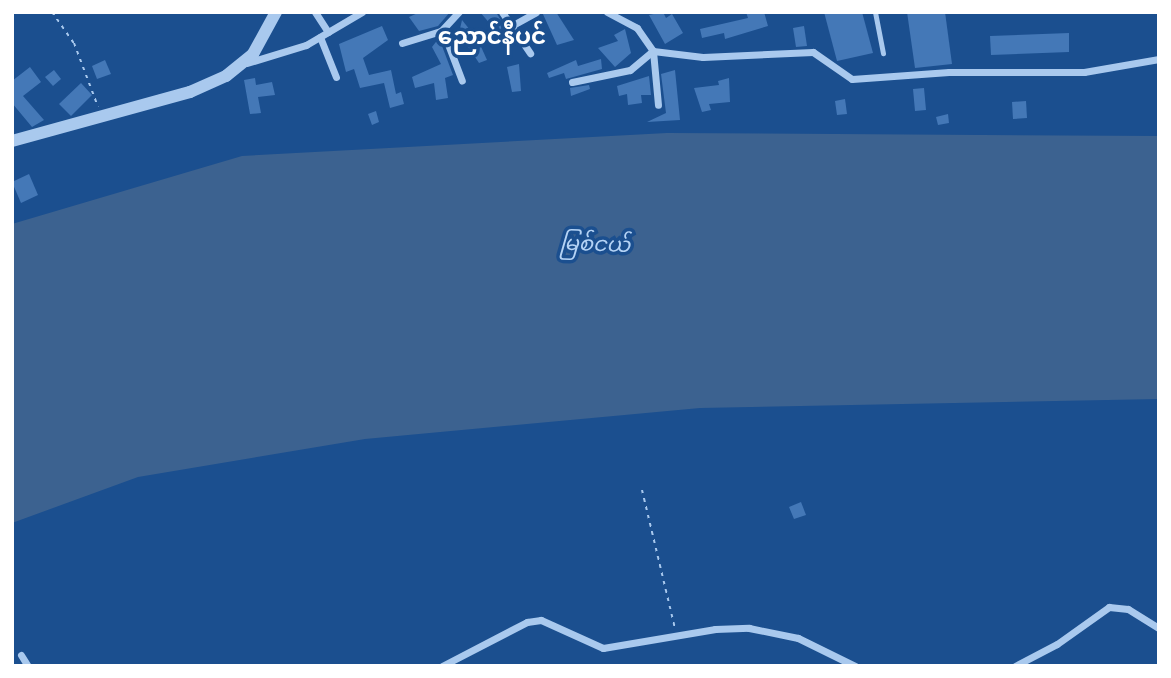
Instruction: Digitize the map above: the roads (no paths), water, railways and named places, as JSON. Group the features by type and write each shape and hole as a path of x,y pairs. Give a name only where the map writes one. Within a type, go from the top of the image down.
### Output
{"street":[{"path":"243,64 276,12"},
{"path":"316,12 328,32"},
{"path":"12,141 190,92 243,64 320,37 362,12"},
{"path":"402,43 443,30 459,12"},
{"path":"502,12 530,53"},
{"path":"513,25 536,12"},
{"path":"607,12 637,28 653,51 658,105"},
{"path":"443,30 462,81"},
{"path":"320,37 336,77"},
{"path":"572,82 631,70 653,51 703,57 813,52 845,77 869,79 949,72 1084,72 1159,59"},
{"path":"1015,666 1057,644 1109,607 1128,609 1159,628"},
{"path":"442,666 534,620 555,624 603,648 723,628 772,632 819,646 855,666"},
{"path":"21,655 28,666"}],"lane":[{"path":"875,12 883,53"}],"water":[{"name":"မြစ်ငယ်","path":"667,133 1159,136 1159,399 700,408 365,439 138,477 12,523 12,224 242,156"}],"district":[{"name":"ညောင်နီပင်","path":"492,37"}]}
